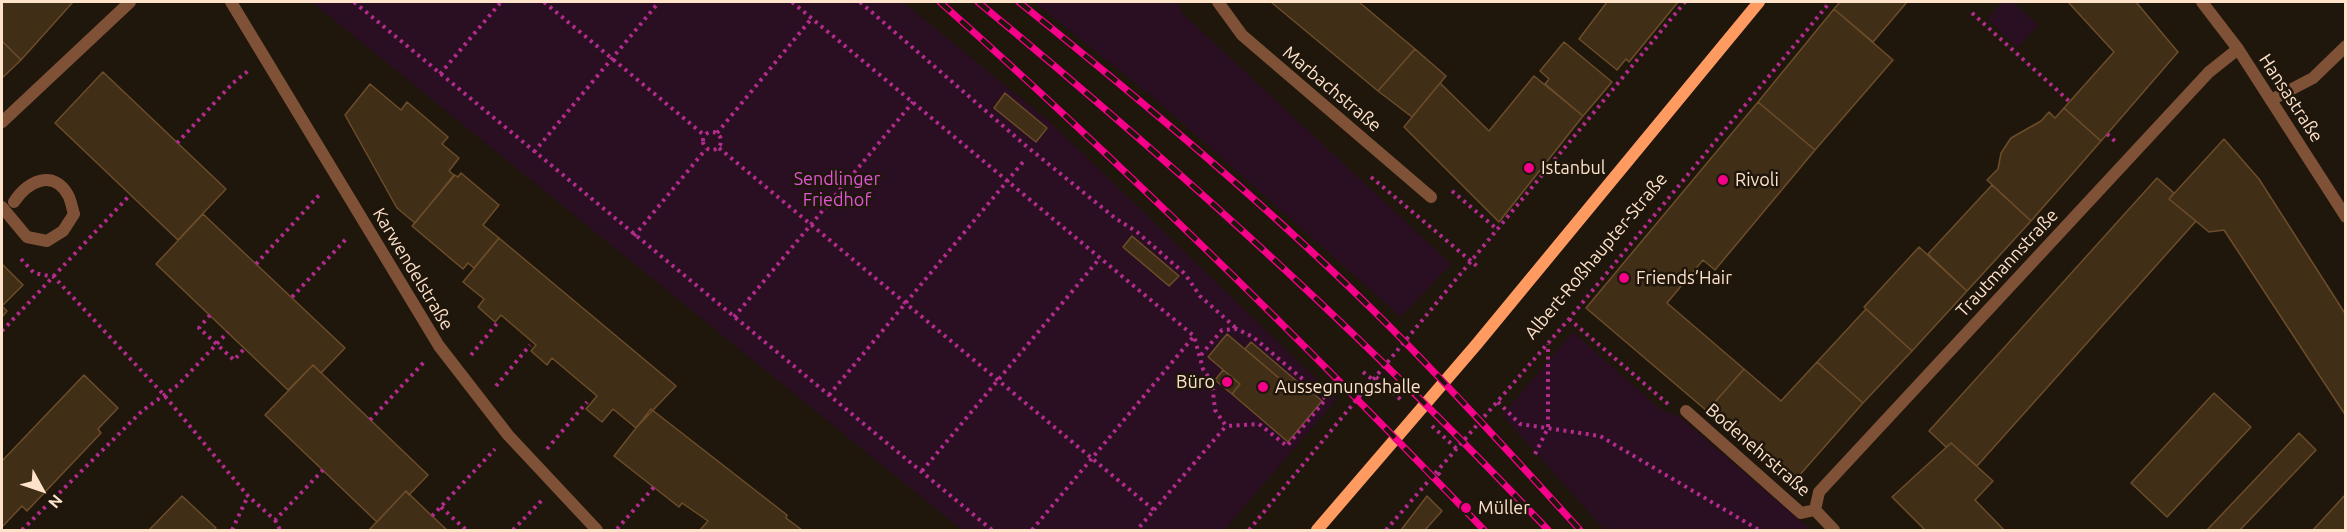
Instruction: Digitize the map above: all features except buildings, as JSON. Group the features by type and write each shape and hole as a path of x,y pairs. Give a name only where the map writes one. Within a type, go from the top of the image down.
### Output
{"main road":[{"name":"Albert-Roßhaupter-Straße","path":"1317,531 1476,345 1759,2"}],"street":[{"path":"2,122 129,2"},
{"name":"Karwendelstraße","path":"231,2 439,346 508,435 597,531"},
{"name":"Marbachstraße","path":"1218,2 1242,35 1431,197"},
{"name":"Hansastraße","path":"2202,2 2238,49 2346,217"},
{"path":"2271,100 2313,78 2346,46"},
{"name":"Trautmannstraße","path":"1815,510 1818,492 2209,72 2238,49"},
{"path":"2,207 27,237 48,241 63,231 74,214 68,194 53,181 38,180 22,190 14,202"},
{"name":"Bodenehrstraße","path":"1686,411 1801,513 1815,510 1834,531"}],"path":[{"path":"354,2 992,531"},
{"path":"440,74 501,2"},
{"path":"544,2 704,135"},
{"path":"534,152 659,2"},
{"path":"792,2 1194,336 1203,369 1212,382 1215,410 1226,426"},
{"path":"860,2 1025,145 1115,218 1137,232 1185,274 1200,296 1237,329 1253,337 1326,399 1287,446 1259,424 1226,426 1137,531"},
{"path":"1249,531 1685,2"},
{"name":"Albert-Roßhaupter-Straße","path":"1386,531 1569,319 1830,2"},
{"path":"1972,13 2069,101"},
{"path":"717,133 812,18"},
{"path":"177,143 232,83 265,58"},
{"path":"734,318 913,102"},
{"path":"710,131 717,133 722,140 719,148 712,151 706,149 702,142 704,135 710,131"},
{"path":"719,148 1154,510"},
{"path":"634,236 706,149"},
{"path":"829,395 1023,162"},
{"path":"256,264 336,177"},
{"path":"1453,192 1498,230"},
{"path":"2,331 130,195"},
{"path":"292,297 363,221"},
{"path":"18,256 34,273 54,277 164,395 248,496 274,520 280,531"},
{"path":"922,472 1100,258"},
{"path":"210,315 198,328 234,360 244,348"},
{"path":"1569,319 1668,404 1686,411"},
{"path":"457,371 499,321"},
{"path":"1201,355 1222,330 1237,329"},
{"path":"22,531 142,411 178,385 228,332"},
{"path":"1032,531 1194,336"},
{"path":"1535,454 1548,428 1548,344"},
{"path":"482,402 530,345"},
{"path":"370,420 439,346"},
{"path":"1363,372 1373,380"},
{"path":"535,464 587,402"},
{"path":"1498,402 1520,424 1600,436 1760,531"},
{"path":"432,516 508,435"},
{"path":"274,520 322,470"},
{"path":"1438,473 1443,478"},
{"path":"513,531 555,486"},
{"path":"616,531 654,487"},
{"path":"232,531 248,496"},
{"path":"441,507 466,531"}],"green space":[{"name":"Sendlinger Friedhof","path":"312,2 903,2 1051,123 1337,399 1224,530 962,530"},
{"path":"1034,2 1178,2 1183,14 1451,264 1401,317 1161,104"},
{"path":"2002,2 2013,2 2038,25 2018,48 1987,19"},
{"path":"1573,332 1659,408 1681,418 1811,530 1605,530 1502,415"}],"railway":[{"path":"940,2 1217,260 1484,530"},
{"path":"978,2 1053,64 1271,257 1412,391 1548,530"},
{"path":"1019,2 1115,80 1302,242 1439,377 1580,530"}],"place":[{"name":"Istanbul","path":"1529,168"},
{"name":"Rivoli","path":"1723,180"},
{"name":"Friends’Hair","path":"1624,278"},
{"name":"Büro","path":"1227,382"},
{"name":"Aussegnungshalle","path":"1263,387"},
{"name":"Müller","path":"1466,508"}]}
